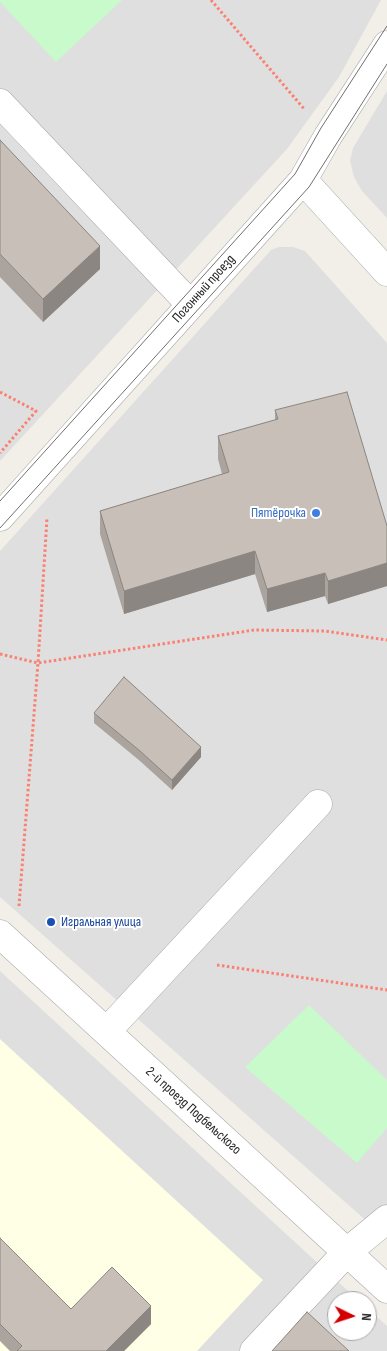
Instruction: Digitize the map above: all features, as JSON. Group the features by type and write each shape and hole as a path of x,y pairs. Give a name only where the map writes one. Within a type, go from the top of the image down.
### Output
{"street":[{"name":"Погонный проезд","path":"0,517 302,180 387,45"},
{"path":"0,103 190,304"},
{"path":"302,180 387,272"},
{"path":"107,1031 318,804"},
{"name":"2-й проезд Подбельского","path":"0,934 387,1289"},
{"path":"254,1351 347,1252 387,1218"}],"path":[{"path":"211,0 328,136"},
{"path":"0,392 36,412 0,453"},
{"path":"18,906 38,663 47,517"},
{"path":"0,654 38,663 254,630 325,632 387,640"},
{"path":"173,959 387,990"}],"shaded area":[{"path":"0,0 381,0 339,77 287,149 0,461"},
{"path":"387,91 387,218 362,191 354,177 350,161 353,148"},
{"path":"279,247 293,247 305,251 387,343 387,1239 0,897 0,551 271,250"},
{"path":"0,971 348,1291 327,1291 327,1341 377,1341 377,1317 387,1326 387,1351 0,1351"},
{"path":"0,1039 263,1280 197,1351 0,1351"}],"green space":[{"path":"0,0 122,0 56,62"},
{"path":"309,1005 387,1080 387,1128 357,1163 245,1067"}],"building":[{"path":"0,140 100,246 43,299 0,254"},
{"path":"347,392 387,526 387,563 328,581 325,573 267,589 255,551 124,591 100,511 229,472 218,436 278,419 275,410"},
{"path":"124,677 201,747 172,780 94,713"},
{"path":"0,1238 71,1309 112,1267 151,1306 106,1351 17,1351 22,1346 0,1324"},
{"path":"307,1312 327,1331 327,1341 338,1341 349,1351 272,1351"}],"tram line":[{"path":"0,501 295,174 321,128 387,26"},
{"path":"0,528 309,187 387,64"}],"place":[{"name":"Пятёрочка","path":"316,513"},
{"name":"Игральная улица","path":"51,922"}]}
